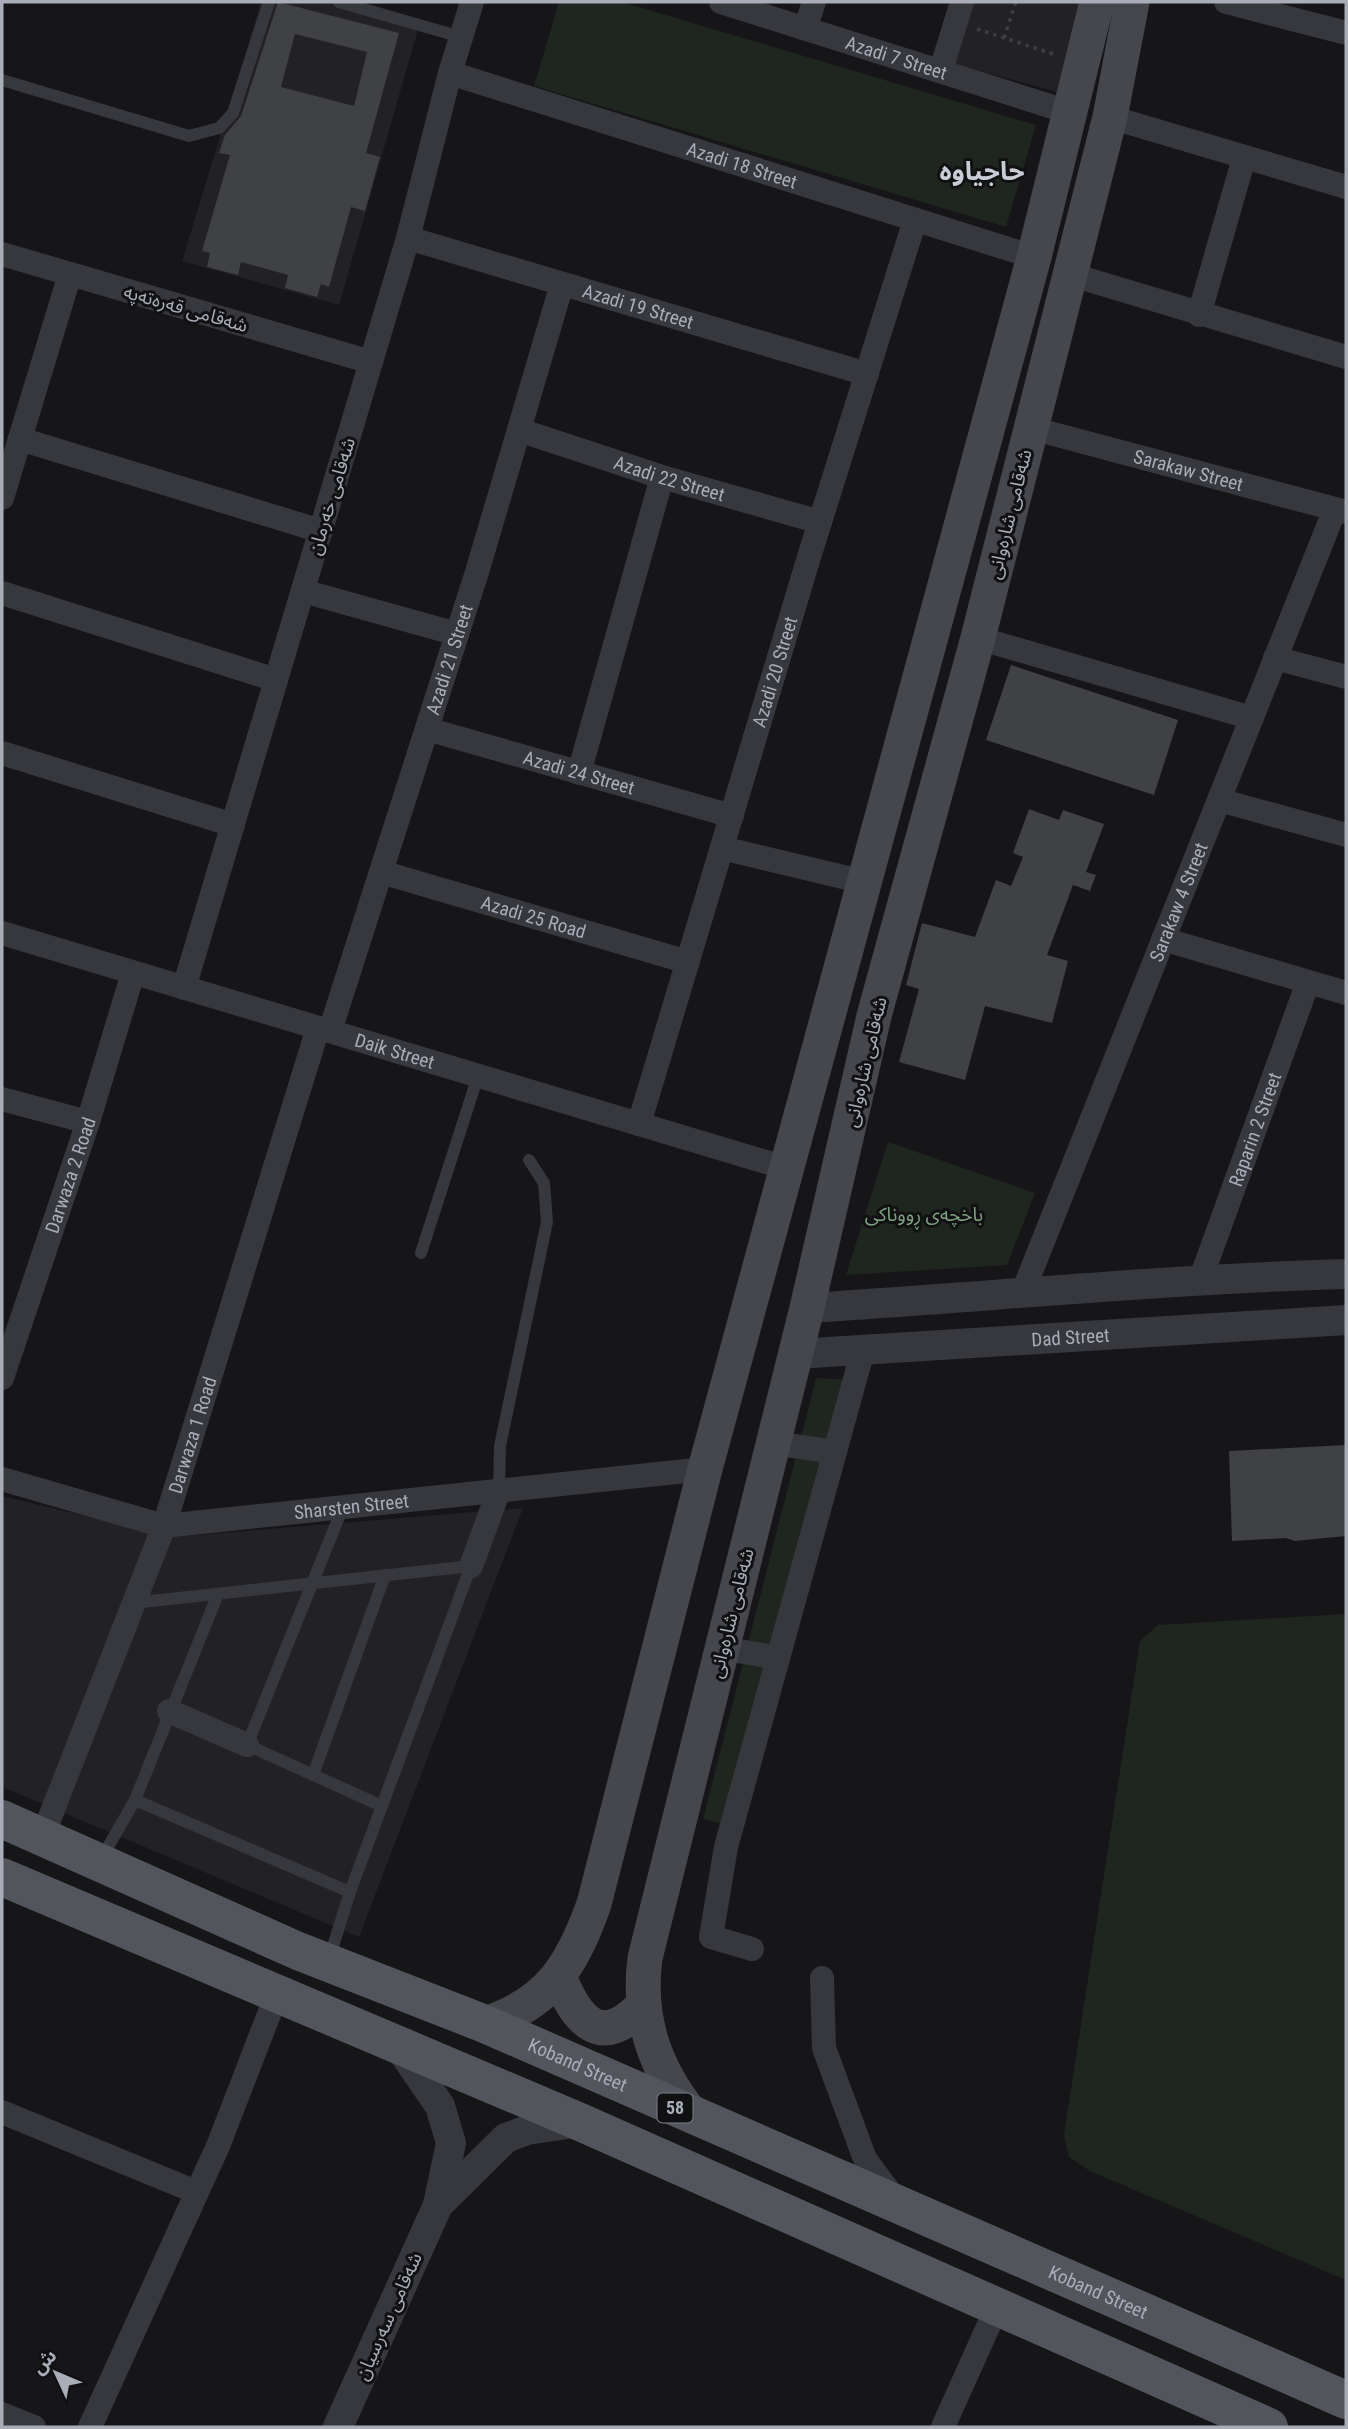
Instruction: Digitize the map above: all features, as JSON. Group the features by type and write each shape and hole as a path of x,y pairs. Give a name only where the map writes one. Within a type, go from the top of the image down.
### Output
{"main road":[{"path":"485,2024 526,2007 559,1978 585,1930 594,1904 705,1469 786,1168 834,1004 864,882 1034,257 1072,113 1097,2"},
{"name":"شەقامی شارەوانی","path":"693,2116 659,2063 648,2034 643,2005 645,1958 807,1308 874,1016 978,638 1110,117 1132,2"},
{"path":"834,1004 842,998 857,998 865,1002 874,1016"},
{"name":"Koband Street","path":"4,1826 43,1835 98,1863 328,1962 485,2024 1346,2400"},
{"path":"2,1877 278,1991 580,2122 997,2307 1245,2423"},
{"path":"559,1978 581,2018 600,2027 621,2025 643,2005"},
{"path":"1050,2331 1073,2281"}],"street":[{"name":"شەقامی خەرمان","path":"184,988 408,238 450,73 472,2"},
{"name":"Azadi 7 Street","path":"721,2 806,26 1072,113"},
{"path":"806,26 814,2"},
{"path":"1226,2 1346,33"},
{"path":"941,70 959,12"},
{"name":"Azadi 18 Street","path":"450,73 1034,257"},
{"path":"1110,117 1346,187"},
{"path":"1199,315 1244,158"},
{"name":"Azadi 20 Street","path":"639,1124 820,522 915,220"},
{"name":"Azadi 19 Street","path":"408,238 867,374"},
{"name":"شەقامی قەرەتەپە","path":"2,254 371,362"},
{"path":"2,498 70,274"},
{"path":"1069,274 1346,357"},
{"name":"Azadi 21 Street","path":"324,1030 381,872 427,729 562,284"},
{"name":"Sarakaw Street","path":"1031,428 1341,510"},
{"name":"Azadi 22 Street","path":"519,430 662,477 820,522"},
{"path":"20,439 321,531"},
{"path":"579,772 662,477"},
{"name":"Sarakaw 4 Street","path":"1022,1294 1275,658 1341,510"},
{"path":"303,591 457,634"},
{"path":"2,593 276,680"},
{"path":"978,638 1252,718"},
{"path":"1275,658 1346,677"},
{"name":"Azadi 24 Street","path":"427,729 732,816"},
{"path":"2,753 233,825"},
{"path":"1219,800 1346,835"},
{"path":"722,848 864,882"},
{"name":"Azadi 25 Road","path":"381,872 688,962"},
{"name":"Daik Street","path":"2,933 786,1168"},
{"path":"1164,939 1346,993"},
{"name":"Darwaza 2 Road","path":"2,1378 88,1122 133,973"},
{"name":"Raparin 2 Street","path":"1201,1278 1308,982"},
{"name":"Darwaza 1 Road","path":"43,1835 164,1526 324,1030"},
{"path":"2,1099 88,1122"},
{"path":"807,1308 1022,1294 1201,1278 1346,1274"},
{"name":"Dad Street","path":"795,1354 1346,1320"},
{"path":"752,1949 711,1937 726,1847 863,1350"},
{"path":"773,1443 835,1452"},
{"name":"Sharsten Street","path":"2,1479 164,1526 705,1469"},
{"path":"471,1566 499,1490"},
{"path":"722,1648 778,1658"},
{"path":"169,1711 247,1745"},
{"path":"822,1978 824,2048 865,2159 901,2206"},
{"path":"90,2427 196,2192 278,1991"},
{"path":"396,2042 440,2106 451,2143 438,2205"},
{"path":"2,2112 196,2192"},
{"path":"438,2205 506,2138 527,2130 580,2122"},
{"name":"شەقامی سەرسیان","path":"338,2427 438,2205"},
{"path":"943,2427 997,2307"},
{"path":"2,2413 34,2427"}],"lane":[{"path":"2,80 189,136 209,131 219,128 233,113 269,2"},
{"path":"339,2 461,37"},
{"path":"421,1253 478,1076"},
{"path":"499,1490 500,1446 547,1222 544,1183 529,1160"},
{"path":"343,1507 247,1745 382,1806"},
{"path":"133,1603 471,1566 350,1892 328,1962"},
{"path":"313,1775 385,1576"},
{"path":"98,1863 135,1800 218,1594"},
{"path":"135,1800 350,1892"}],"path":[{"path":"1004,38 1016,2"},
{"path":"959,12 1004,38 1056,55"}],"shaded area":[{"path":"261,2 336,2 419,26 339,305 182,261"},
{"path":"970,2 1088,2 1061,93 951,63"},
{"path":"2,1496 172,1537 523,1508 359,1937 2,1787"}],"green space":[{"path":"559,2 622,2 1036,125 1006,227 534,86"},
{"name":"باخچەی ڕووناکی","path":"888,1142 1035,1193 1007,1265 846,1275"},
{"path":"816,1378 851,1380 734,1827 703,1819"},
{"path":"1346,1614 1346,2280 1090,2171 1069,2157 1064,2135 1140,1641 1158,1625"}],"building":[{"path":"278,2 399,33 366,153 380,157 365,211 351,207 329,287 321,284 317,297 285,288 288,275 241,262 238,275 207,267 210,253 202,251 230,155 219,153 225,135 241,116","holes":["295,34 367,52 354,106 281,87"]},
{"path":"1011,665 1178,720 1154,795 986,740"},
{"path":"1029,809 1059,820 1063,810 1104,824 1086,872 1096,875 1090,891 1073,885 1047,955 1068,961 1052,1023 985,1006 965,1080 899,1062 919,989 906,985 922,923 975,937 996,880 1011,886 1023,857 1013,853"},
{"path":"1346,1445 1346,1536 1295,1541 1286,1538 1232,1541 1229,1451"}],"district":[{"name":"حاجیاوە","path":"982,171"}]}
